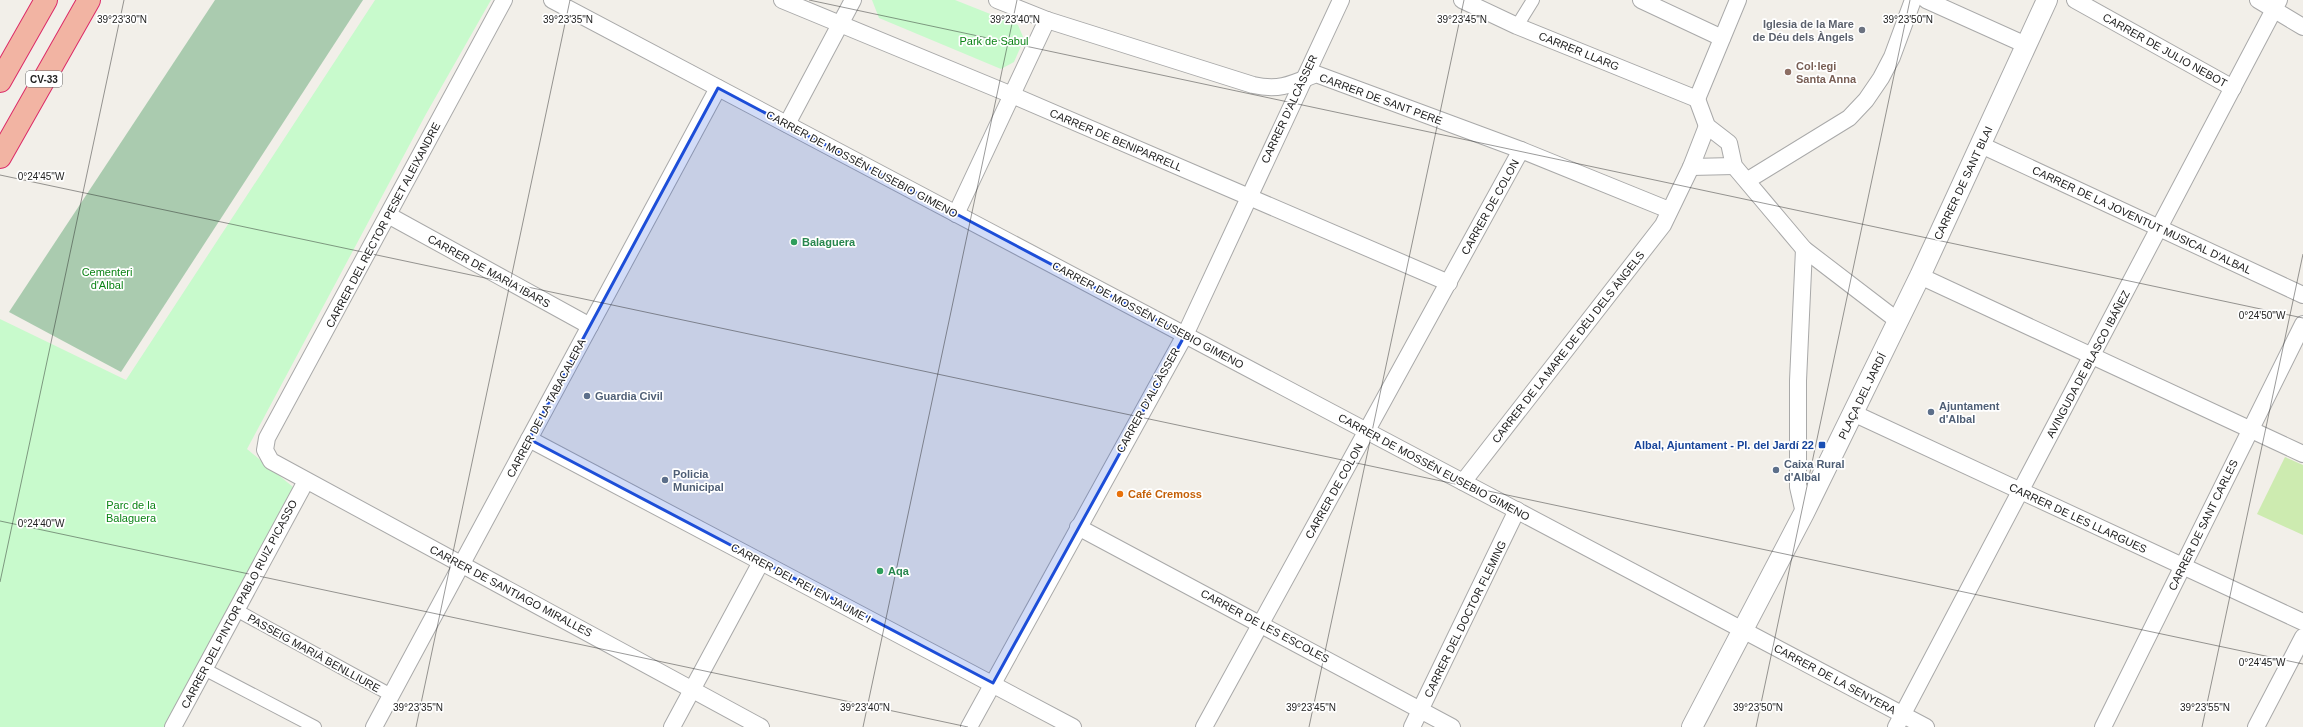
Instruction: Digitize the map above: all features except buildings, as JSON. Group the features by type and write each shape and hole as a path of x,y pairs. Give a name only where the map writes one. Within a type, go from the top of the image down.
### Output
{"highway":[{"path":"0,81 46,0"},
{"name":"CV-33","path":"0,157 88,0"}],"street":[{"name":"CARRER DEL RECTOR PESET ALEIXANDRE","path":"265,450 267,438 504,0"},
{"name":"CARRER DE MOSSÉN EUSEBIO GIMENO","path":"552,0 1744,630"},
{"name":"CARRER DE BENIPARRELL","path":"782,0 1012,95 1448,283"},
{"path":"787,124 853,0"},
{"name":"CARRER DE SANT PERE","path":"997,0 1047,20 1253,85 1267,88 1284,87 1316,74 1521,150 1669,210"},
{"name":"CARRER D'ALCÀSSER","path":"969,727 1185,335 1302,80 1341,0"},
{"name":"CARRER LLARG","path":"1462,0 1517,26 1697,99"},
{"path":"1517,26 1533,0"},
{"path":"1641,0 1722,38"},
{"path":"1738,0 1697,99 1707,126 1729,143 1734,166 1748,180 1766,207 1804,249 1898,321"},
{"path":"1748,180 1849,118 1866,100 1881,78 1892,57 1913,0"},
{"path":"1926,0 2026,45"},
{"name":"CARRER DE SANT BLAI","path":"1898,321 2048,0"},
{"name":"CARRER DE JULIO NEBOT","path":"2075,0 2233,88"},
{"path":"2258,0 2277,5 2303,27"},
{"name":"AVINGUDA DE BLASCO IBÁÑEZ","path":"1899,721 2277,5"},
{"path":"956,214 1047,20"},
{"name":"CARRER DE LA TABACALERA","path":"374,727 718,88"},
{"name":"CARRER DE LA MARE DE DÉU DELS ÀNGELS","path":"1463,482 1663,225 1669,210 1692,167 1707,126"},
{"name":"CARRER DE LA JOVENTUT MUSICAL D'ALBAL","path":"1981,145 2303,295"},
{"name":"CARRER DE COLON","path":"1204,727 1521,150"},
{"path":"1692,167 1734,166"},
{"name":"CARRER DE MARIA IBARS","path":"388,215 590,326"},
{"path":"1804,249 1798,388 1798,487 1804,512"},
{"path":"1920,276 2303,454"},
{"name":"PLAÇA DEL JARDÍ","path":"1692,727 1744,630 1804,512 1898,321"},
{"name":"CARRER DE SANT CARLES","path":"2103,727 2303,324"},
{"name":"CARRER DE LES LLARGUES","path":"1853,413 2303,622"},
{"name":"CARRER DEL REI EN JAUME I","path":"529,439 993,683 1073,727"},
{"name":"CARRER DE SANTIAGO MIRALLES","path":"265,450 271,461 306,481 761,727"},
{"name":"CARRER DEL PINTOR PABLO RUIZ PICASSO","path":"173,727 306,481"},
{"name":"CARRER DEL DOCTOR FLEMING","path":"1412,727 1517,510"},
{"name":"CARRER DE LES ESCOLES","path":"1078,527 1452,727"},
{"path":"672,727 761,562"},
{"name":"PASSEIG MARIÀ BENLLIURE","path":"236,610 391,695"},
{"name":"CARRER DE LA SENYERA","path":"1744,630 1899,721 1926,727"},
{"path":"2256,727 2303,637"},
{"path":"204,669 315,727"}],"highlighted area":[{"path":"718,88 1185,335 993,683 529,439"}],"green space":[{"name":"Cementeri d'Albal","path":"215,0 363,0 121,372 9,312"},
{"name":"Parc de la Balaguera","path":"375,0 491,0 426,114 247,449 293,487 164,727 0,727 0,319 126,380"},
{"name":"Park de Sabul","path":"872,0 955,0 1018,25 1024,39 1014,62 1001,69 879,18"},
{"path":"2285,457 2303,465 2303,535 2257,514"}],"place":[{"name":"Iglesia de la Mare de Déu dels Àngels","path":"1862,30"},
{"name":"Col·legi Santa Anna","path":"1788,72"},
{"name":"Balaguera","path":"794,242"},
{"name":"Guardia Civil","path":"587,396"},
{"name":"Ajuntament d'Albal","path":"1931,412"},
{"name":"Albal, Ajuntament - Pl. del Jardí 22","path":"1822,445"},
{"name":"Caixa Rural d'Albal","path":"1776,470"},
{"name":"Policia Municipal","path":"665,480"},
{"name":"Café Cremoss","path":"1120,494"},
{"name":"Aqa","path":"880,571"}]}
